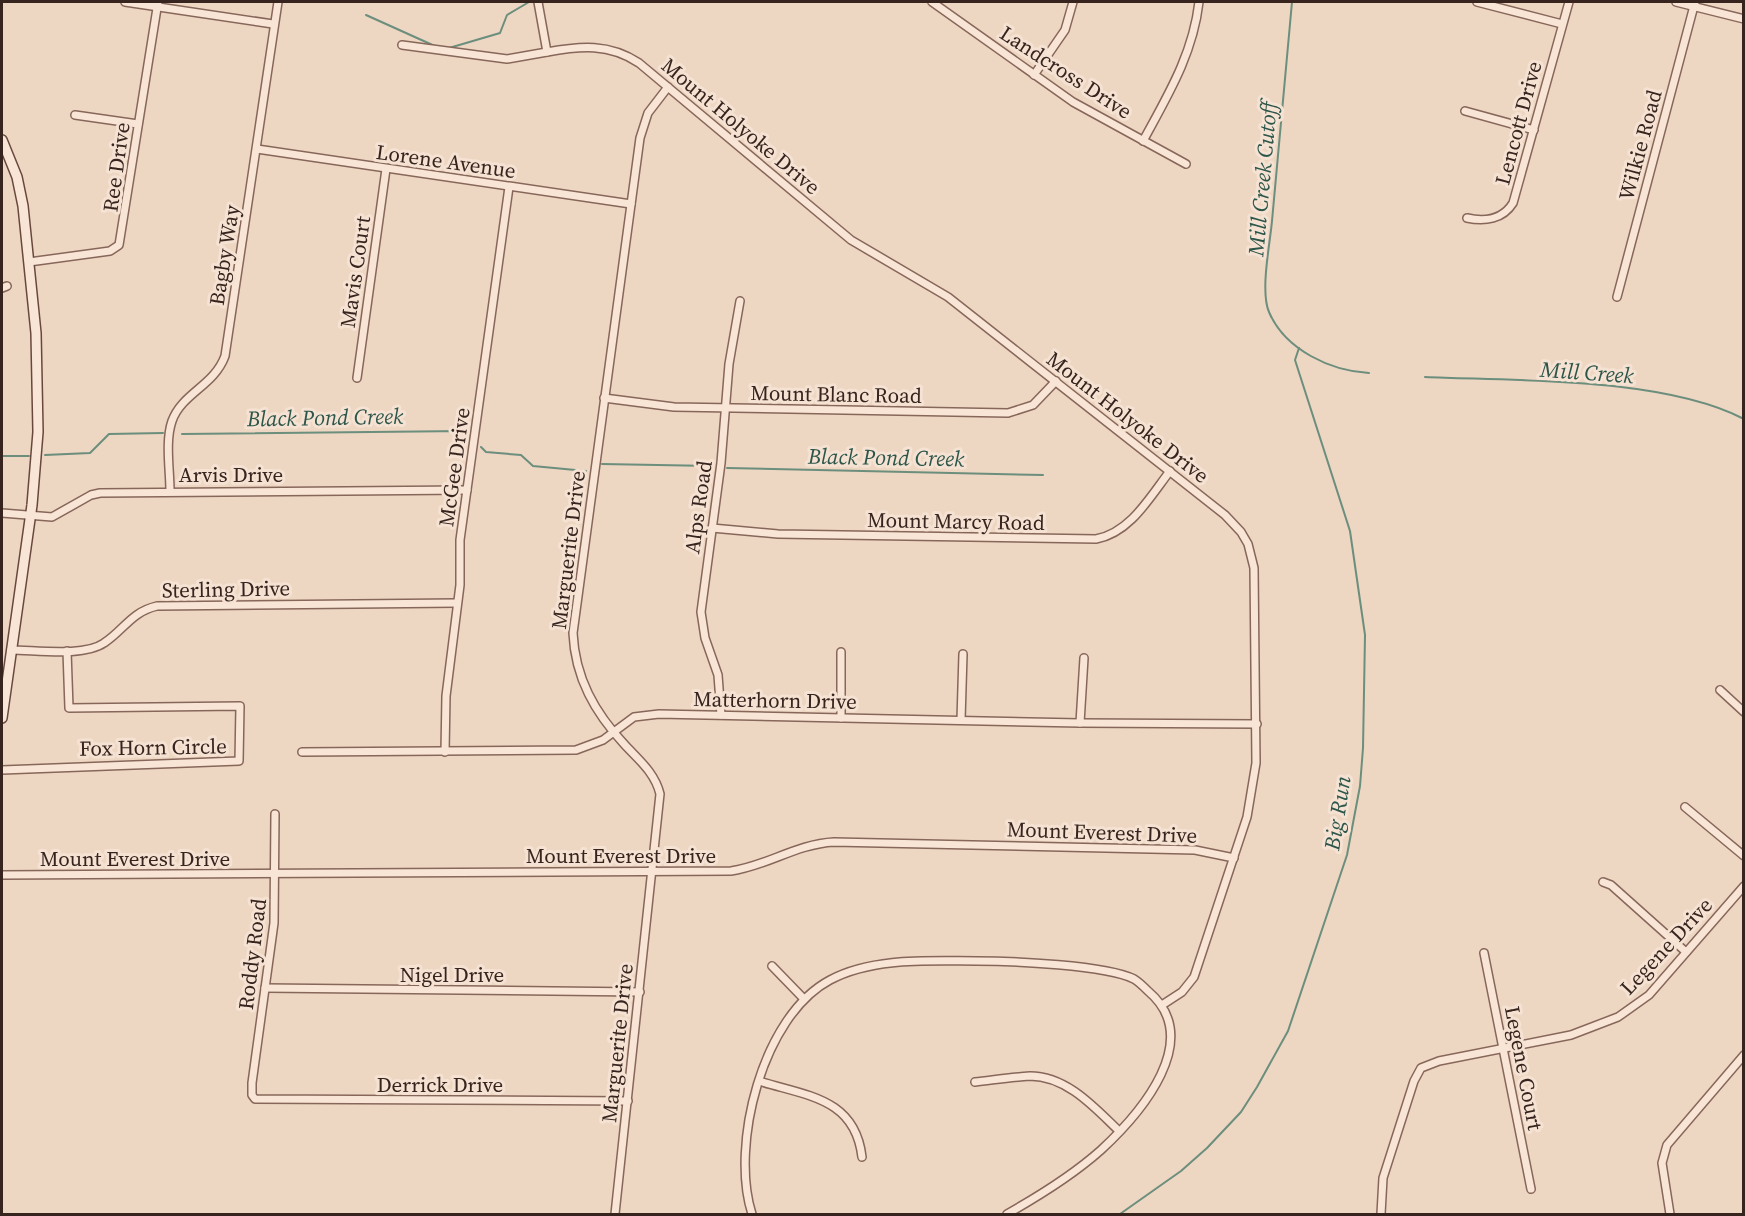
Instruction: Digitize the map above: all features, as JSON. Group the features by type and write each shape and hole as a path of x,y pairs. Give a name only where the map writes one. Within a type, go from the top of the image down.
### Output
{"street":[{"path":"125,2 157,4 273,24"},
{"path":"402,45 507,59 547,52 538,2"},
{"name":"Landcross Drive","path":"932,2 1073,102 1186,164"},
{"path":"1034,75 1065,30 1073,2"},
{"path":"1143,141 1185,64 1197,25 1199,2"},
{"path":"1477,2 1563,24"},
{"name":"Lencott Drive","path":"1467,218 1474,220 1497,217 1510,208 1516,196 1569,2"},
{"path":"1676,2 1694,4 1743,19"},
{"name":"Bagby Way","path":"170,491 170,435 173,419 184,402 213,379 225,356 257,149 273,24 278,3"},
{"name":"Ree Drive","path":"30,262 110,251 119,245 157,4"},
{"name":"Wilkie Road","path":"1617,297 1694,4"},
{"name":"Mount Holyoke Drive","path":"547,52 586,45 628,56 851,240 948,297 1236,525 1251,552 1255,582 1257,724 1251,801 1194,977 1182,992 1162,1005"},
{"name":"Marguerite Drive","path":"615,1215 660,805 658,787 647,769 614,733 593,705 584,688 577,666 573,633 642,128 648,113 668,87"},
{"path":"1465,111 1534,130"},
{"path":"75,115 138,124"},
{"path":"2,140 21,192 30,262 36,333 38,432 30,516 2,718"},
{"name":"Lorene Avenue","path":"257,149 631,204"},
{"name":"Mavis Court","path":"357,378 386,169"},
{"name":"McGee Drive","path":"445,752 446,696 457,603 466,490 509,187"},
{"name":"Alps Road","path":"721,715 718,675 701,619 729,364 740,302"},
{"name":"Mount Blanc Road","path":"604,398 652,405 725,408 1008,413 1033,405 1056,381"},
{"name":"Mount Marcy Road","path":"712,528 778,534 1096,539 1110,536 1129,523 1170,471"},
{"name":"Arvis Drive","path":"2,513 30,516 58,515 96,494 170,491 466,490"},
{"name":"Sterling Drive","path":"11,650 67,651 96,648 111,638 135,614 157,606 457,603"},
{"name":"Fox Horn Circle","path":"2,770 239,761 240,706 69,708 67,651"},
{"path":"841,652 841,718"},
{"path":"962,720 963,654"},
{"path":"1080,723 1084,658"},
{"path":"1720,690 1743,712"},
{"name":"Matterhorn Drive","path":"302,752 576,750 589,747 614,733 629,720 646,715 1257,724"},
{"path":"1684,807 1743,856"},
{"name":"Roddy Road","path":"254,1097 252,1083 274,923 275,814"},
{"name":"Mount Everest Drive","path":"2,874 653,872 746,869 805,845 834,842 1195,850 1234,858"},
{"path":"1603,882 1611,885 1686,952"},
{"name":"Legene Drive","path":"1381,1215 1383,1178 1417,1073 1428,1064 1577,1034 1618,1017 1649,995 1743,886"},
{"name":"Legene Court","path":"1484,953 1531,1189"},
{"path":"752,1215 745,1193 744,1161 753,1094 783,1026 804,999 829,981 865,968 922,961 1010,961 1113,972 1135,980 1162,1005 1168,1016 1171,1028 1166,1065 1132,1118 1100,1151 1037,1197 1007,1215"},
{"path":"772,966 804,999"},
{"name":"Nigel Drive","path":"265,988 639,992"},
{"path":"1670,1215 1662,1163 1666,1145 1743,1054"},
{"path":"975,1082 1032,1076 1046,1079 1084,1098 1119,1131"},
{"path":"759,1080 834,1106 856,1130 862,1157"},
{"name":"Derrick Drive","path":"254,1097 267,1101 628,1101"}],"waterway":[{"name":"Mill Creek","path":"449,48 500,33 507,15 529,2"},
{"name":"Mill Creek Cutoff","path":"1292,2 1266,267 1266,303 1276,325 1286,337 1311,356 1340,368 1369,373"},
{"name":"Mill Creek","path":"366,15 437,47"},
{"name":"Big Run","path":"1120,1214 1181,1171 1207,1148 1241,1112 1257,1087 1288,1031 1347,855 1360,786 1365,635 1350,531 1295,360 1299,348"},
{"name":"Mill Creek","path":"1425,377 1545,381 1631,388 1673,395 1711,405 1744,419"},
{"name":"Black Pond Creek","path":"182,434 464,431 467,434"},
{"name":"Black Pond Creek","path":"45,455 90,453 109,434 163,433"},
{"name":"Black Pond Creek","path":"481,447 486,452 521,455 533,466 586,471"},
{"name":"Black Pond Creek","path":"2,456 29,456"},
{"name":"Black Pond Creek","path":"602,464 713,466"},
{"name":"Black Pond Creek","path":"727,468 1043,475"}]}
